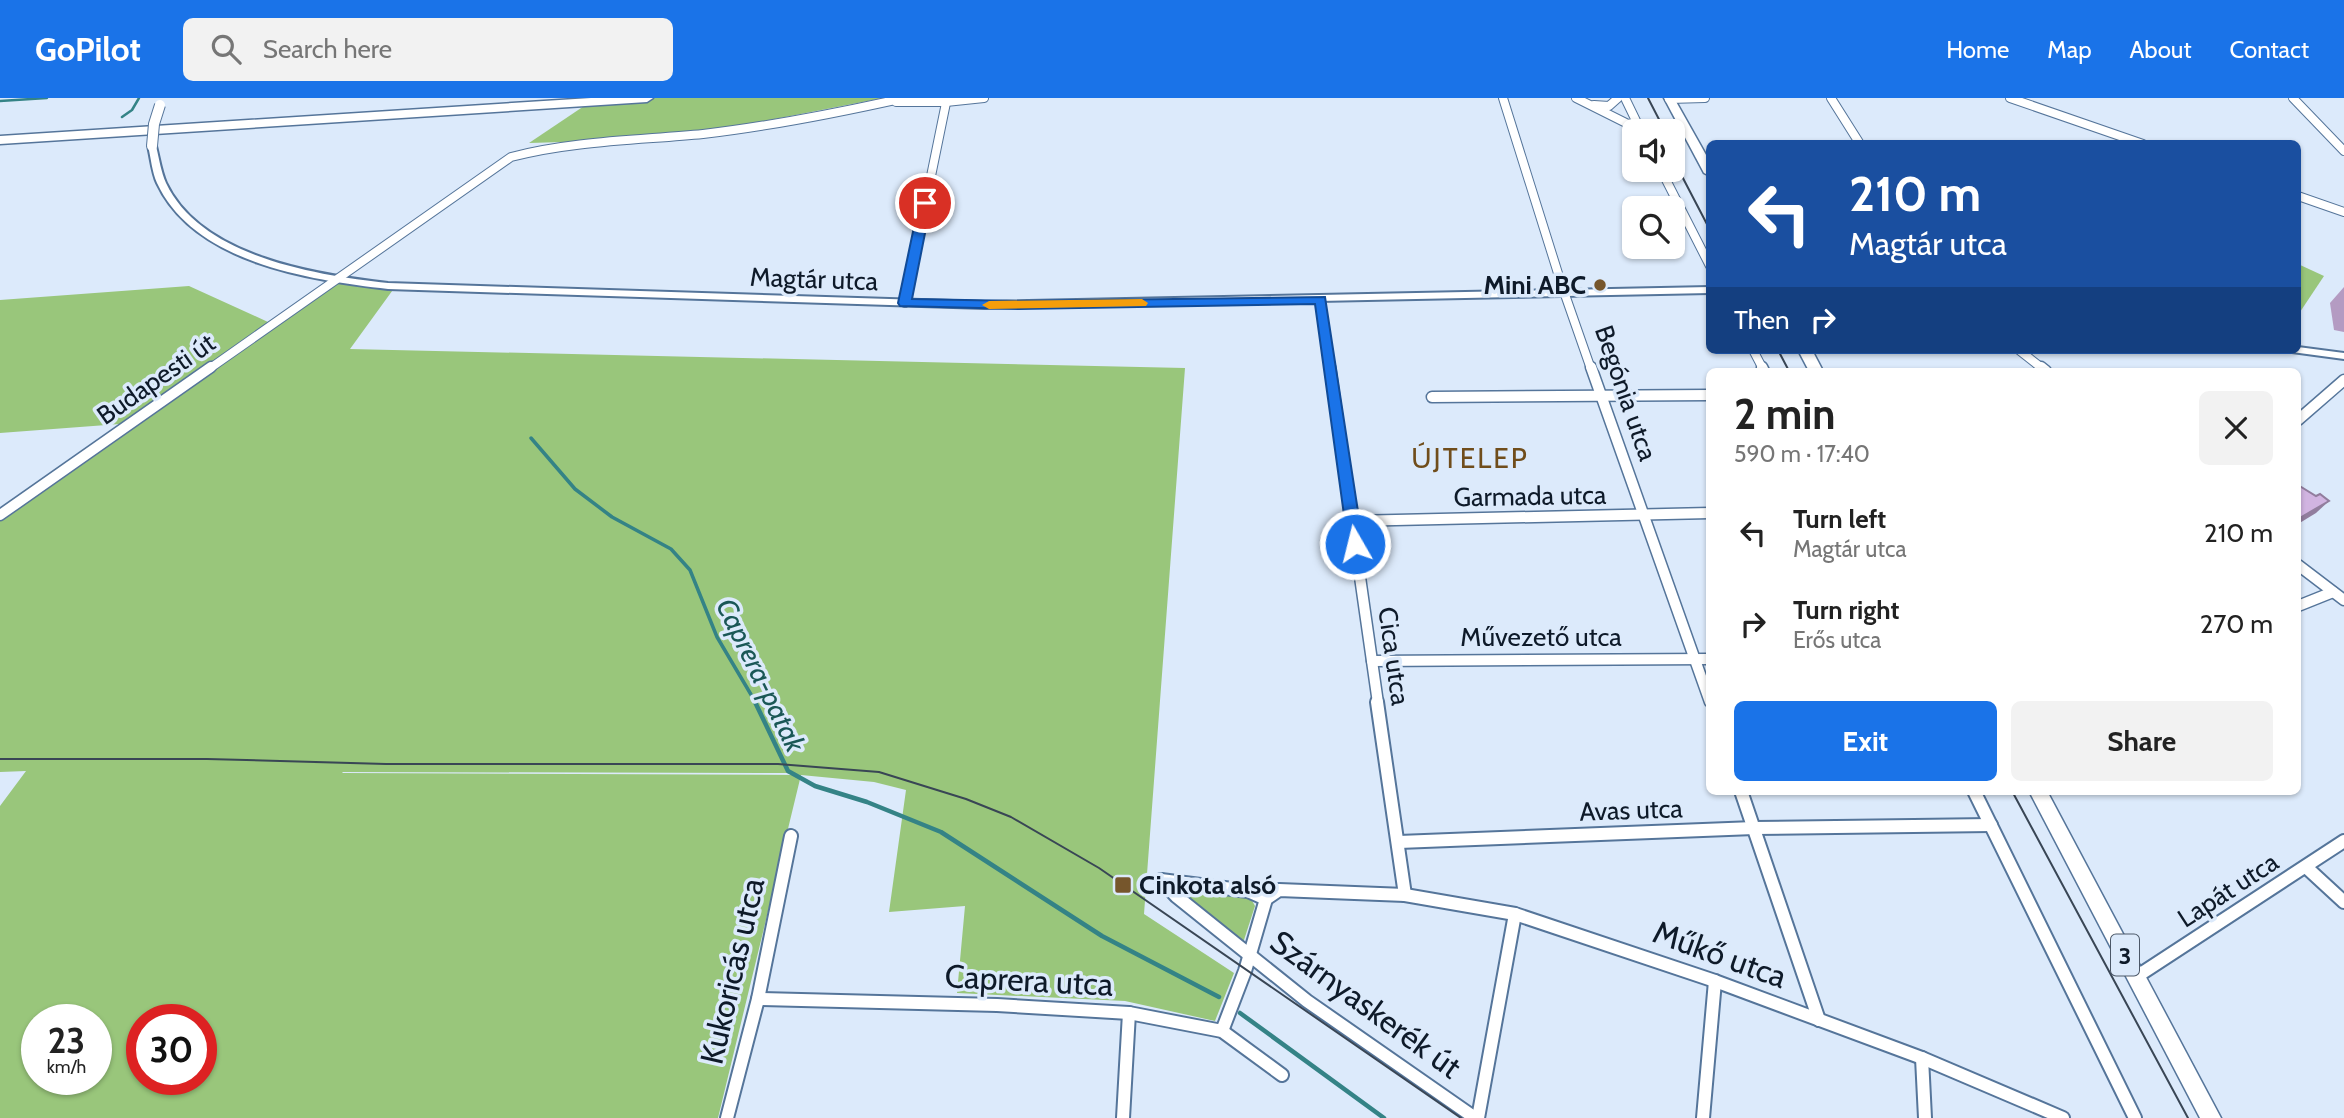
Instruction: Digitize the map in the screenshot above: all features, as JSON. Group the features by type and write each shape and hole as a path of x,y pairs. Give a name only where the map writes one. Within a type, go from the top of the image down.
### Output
{"highway":[{"path":"0,132 533,98"},
{"path":"0,140 647,98"}],"main road":[{"path":"1669,98 1706,166"},
{"name":"3","path":"2040,795 2211,1118"}],"street":[{"path":"888,102 904,98"},
{"path":"888,102 984,98"},
{"name":"Begónia utca","path":"1503,98 1566,293 1706,691"},
{"path":"1576,98 1622,121"},
{"path":"1588,104 1609,106 1616,103 1618,98"},
{"path":"1625,98 1636,119"},
{"path":"1669,98 1704,98"},
{"path":"1831,98 1857,140"},
{"path":"2010,98 2131,140"},
{"path":"2293,98 2344,151"},
{"path":"905,303 947,100"},
{"path":"152,146 154,124 161,101"},
{"name":"Budapesti út","path":"1,514 496,166 524,151 737,130 888,102"},
{"name":"Magtár utca","path":"152,146 155,170 163,190 178,210 199,228 252,257 337,279 411,288 1019,305 1706,290"},
{"path":"1667,182 1706,258"},
{"path":"2301,197 2344,212"},
{"name":"Cica utca","path":"1320,299 1405,895"},
{"path":"2301,351 2344,356"},
{"path":"2024,354 2042,368"},
{"path":"2301,417 2344,380"},
{"path":"1432,397 1706,395"},
{"name":"Garmada utca","path":"1352,521 1706,513"},
{"path":"2301,567 2344,600"},
{"path":"2301,605 2333,592"},
{"name":"Művezető utca","path":"1372,661 1706,659"},
{"path":"1742,795 1819,1020"},
{"path":"1976,795 2136,1118"},
{"name":"Avas utca","path":"1398,842 1754,828 1992,825"},
{"name":"Kukoricás utca","path":"727,1118 758,999 791,836"},
{"name":"Lapát utca","path":"2136,977 2344,841"},
{"path":"2306,867 2344,902"},
{"name":"Szárnyaskerék út","path":"1266,899 1248,891 1161,880 1176,896 1307,1001 1476,1118"},
{"name":"Műkő utca","path":"1266,899 1279,890 1405,895 1515,914 1715,981 1922,1058 2063,1118"},
{"path":"1222,1031 1251,954 1266,899"},
{"path":"1476,1118 1515,914"},
{"path":"1703,1118 1715,981"},
{"name":"Caprera utca","path":"758,999 997,1005 1129,1013 1222,1031 1282,1075"},
{"path":"1123,1118 1129,1013"},
{"path":"1922,1058 1925,1118"}],"green space":[{"path":"596,98 883,98 733,127 596,141 529,143"},
{"path":"2301,265 2324,276 2301,310"},
{"path":"328,283 395,287 350,349 1185,368 1144,914 1234,973 1215,1021 1125,1001 957,993 965,906 889,912 906,790 874,782 801,775 718,1118 0,1118 0,806 26,771 0,772 0,519 133,423 0,433 0,300 189,286 268,322","holes":["342,772 786,773 800,775"]},
{"path":"1182,892 1249,895 1255,906 1243,943"}],"building":[{"path":"2301,487 2316,496 2320,494 2329,501 2301,517"}],"waterway":[{"path":"0,101 47,98"},
{"path":"122,117 132,110 139,98"},
{"name":"Caprera-patak","path":"531,438 575,489 612,517 671,549 690,570 717,637 756,703"},
{"name":"Caprera-patak","path":"755,702 788,771 815,786 867,802 941,832 1102,936 1219,997"},
{"name":"Caprera-patak","path":"1240,1013 1384,1118"}],"tram line":[{"path":"1648,98 1659,119"},
{"path":"1685,182 1706,222"},
{"path":"1780,354 1787,368"},
{"path":"0,759 207,759 386,764 778,764 879,772 966,799 1011,817 1099,868 1461,1118"},
{"path":"2014,795 2188,1118"}],"slow traffic":[{"path":"989,305 1142,303"}],"place":[{"name":"Mini ABC","path":"1600,285"},
{"name":"Cinkota alsó","path":"1123,885"}],"district":[{"name":"ÚJTELEP","path":"1470,458"}],"route":[{"path":"925,203 905,303 1019,305 1320,299 1355,544"}]}
